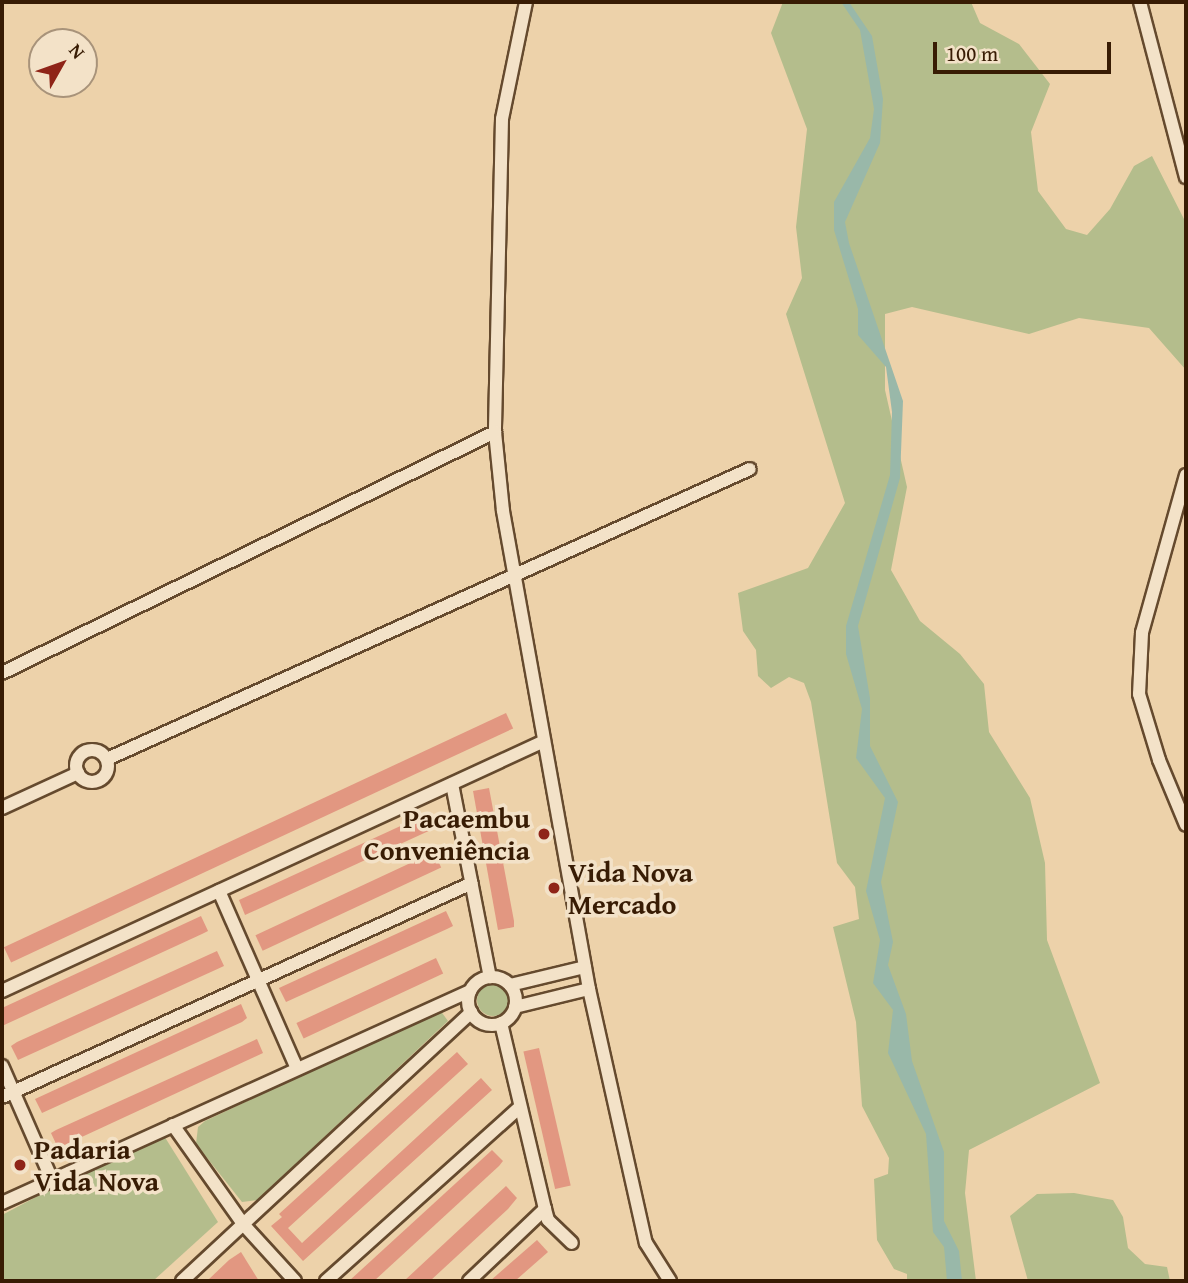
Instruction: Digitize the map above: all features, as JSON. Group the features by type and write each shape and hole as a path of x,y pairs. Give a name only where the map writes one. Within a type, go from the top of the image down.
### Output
{"street":[{"path":"526,2 502,118 495,432 513,577 584,967 646,1243 670,1281"},
{"path":"1140,2 1147,42 1186,177"},
{"path":"2,673 495,432"},
{"path":"107,759 750,469"},
{"path":"1186,475 1142,633 1139,694 1159,760 1186,825"},
{"path":"2,991 542,742"},
{"path":"95,750 107,759 108,769 100,780 90,782 78,773 78,758 85,751 95,750"},
{"path":"2,807 78,773"},
{"path":"452,783 490,977"},
{"path":"7,1094 472,883"},
{"path":"219,891 297,1069"},
{"path":"490,977 510,985 584,967"},
{"path":"2,1203 470,991 490,977"},
{"path":"510,985 516,1007"},
{"path":"470,991 471,1012 486,1024 501,1023 516,1007 589,989"},
{"path":"182,1281 471,1012"},
{"path":"501,1023 519,1108 548,1220 572,1243"},
{"path":"2,1066 7,1094 52,1180"},
{"path":"326,1281 519,1108"},
{"path":"173,1125 243,1224 295,1281"},
{"path":"469,1281 545,1209"}],"green space":[{"path":"783,2 971,2 980,23 1019,44 1050,84 1031,132 1038,191 1066,229 1087,235 1110,209 1134,166 1152,156 1186,223 1186,370 1149,328 1079,318 1029,334 912,307 885,314 885,390 907,487 891,570 920,621 960,654 984,684 989,732 1030,798 1045,863 1047,940 1100,1083 969,1150 965,1193 976,1281 907,1281 907,1274 894,1269 877,1240 874,1179 888,1174 889,1158 862,1106 856,1022 833,927 859,919 855,887 837,863 811,702 804,683 789,677 771,688 758,676 756,650 743,631 738,593 808,568 845,503 786,314 802,278 796,227 807,129 771,33"},
{"path":"493,984 504,989 509,1000 504,1011 493,1016 482,1011 477,1000 482,989"},
{"path":"440,1010 448,1021 257,1200 242,1202 196,1144 198,1127 205,1121"},
{"path":"161,1131 218,1222 153,1281 2,1281 2,1215"},
{"path":"1074,1193 1113,1200 1123,1217 1128,1248 1145,1264 1167,1267 1170,1281 1028,1281 1010,1216 1037,1194"}],"shaded area":[{"path":"841,2 849,2 872,36 883,99 880,143 845,222 849,243 903,401 900,478 858,626 870,698 870,746 898,802 881,882 893,942 888,965 906,1014 912,1061 944,1152 944,1221 959,1251 962,1281 947,1281 944,1247 933,1232 926,1134 888,1053 893,1010 873,983 880,940 866,891 885,798 856,758 862,709 846,654 846,626 890,475 892,412 886,367 858,335 858,309 834,230 834,202 870,138 874,109 860,30"}],"building":[{"path":"506,713 513,728 11,963 4,947"},
{"path":"489,788 514,921 514,927 498,930 473,791"},
{"path":"431,812 438,826 433,829 245,915 239,900"},
{"path":"434,852 441,867 263,951 255,935"},
{"path":"446,911 453,926 286,1002 279,988"},
{"path":"201,916 208,931 2,1026 2,1008"},
{"path":"217,951 224,966 18,1060 11,1046 17,1042"},
{"path":"436,958 443,973 304,1038 296,1023"},
{"path":"241,1004 247,1018 242,1022 42,1113 35,1099"},
{"path":"257,1039 263,1053 58,1148 51,1133 56,1130"},
{"path":"539,1048 571,1185 555,1189 523,1052"},
{"path":"457,1052 468,1064 288,1228 302,1243 481,1078 492,1090 303,1261 271,1226 282,1217 279,1214"},
{"path":"492,1150 503,1161 499,1166 374,1281 349,1281"},
{"path":"506,1186 517,1198 508,1209 430,1281 404,1281"},
{"path":"537,1240 548,1252 515,1281 490,1281"},
{"path":"241,1252 259,1281 207,1281 229,1260"}],"place":[{"name":"Pacaembu Conveniência","path":"544,834"},
{"name":"Vida Nova Mercado","path":"554,888"},
{"name":"Padaria Vida Nova","path":"20,1165"}]}
